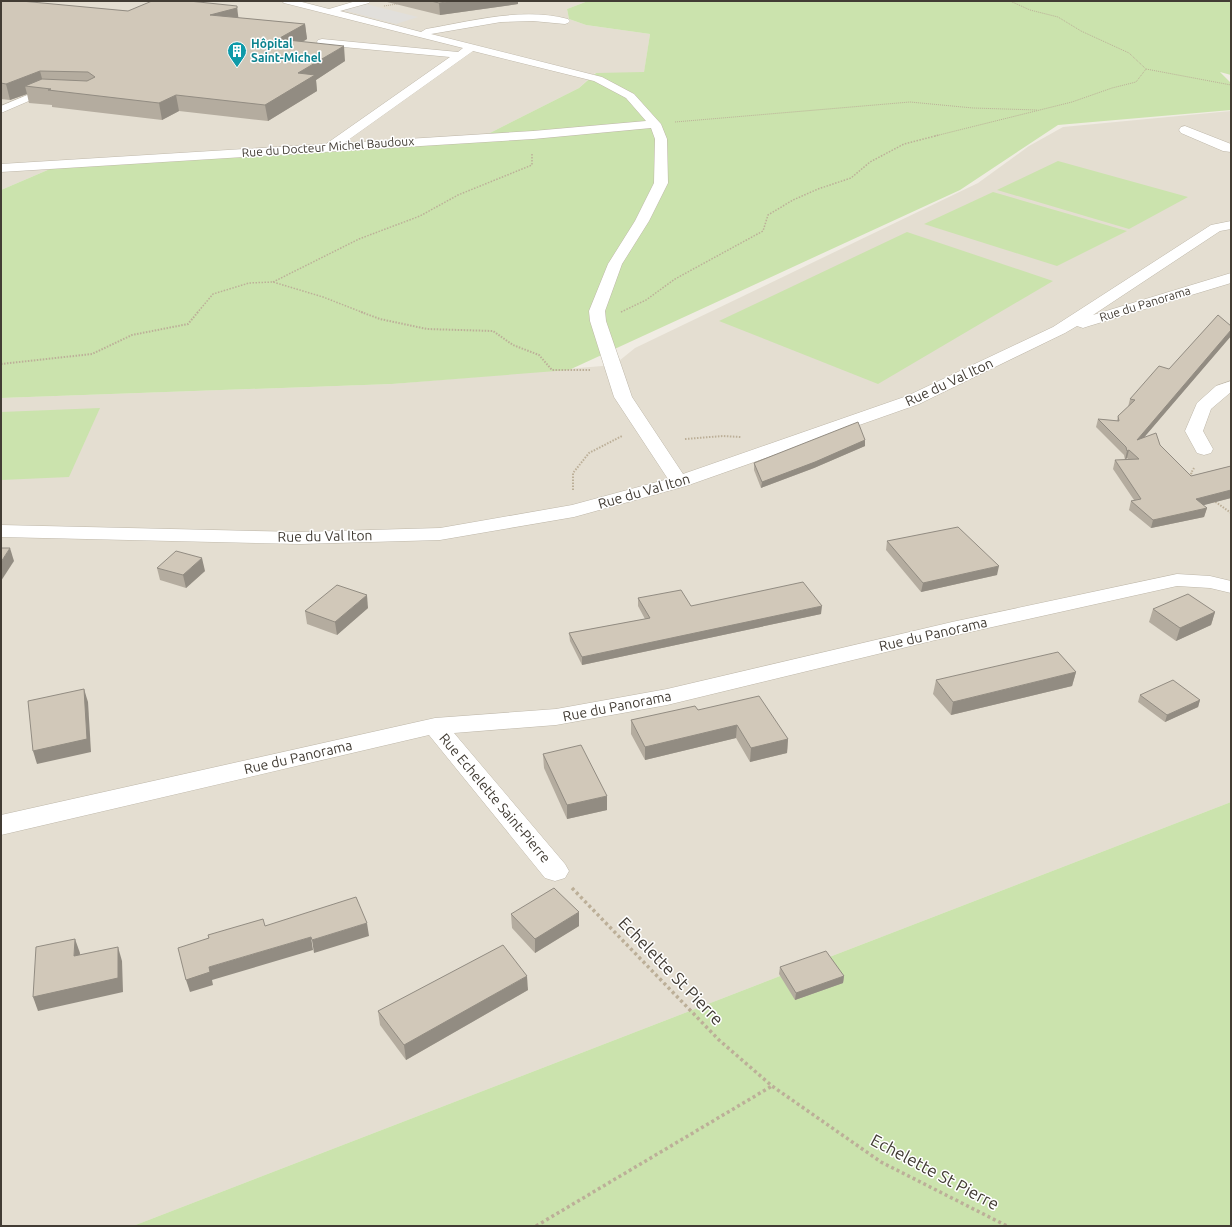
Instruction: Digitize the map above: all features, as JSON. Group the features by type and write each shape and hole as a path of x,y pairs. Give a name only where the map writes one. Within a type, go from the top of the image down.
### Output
{"street":[{"path":"20,8 37,1"},
{"path":"290,1 598,79 630,96 655,124 661,139 662,183 642,221 614,264 597,311 598,321 623,397 678,482"},
{"path":"328,11 349,6 367,6"},
{"path":"381,24 399,18"},
{"path":"421,34 502,19 532,18 565,21"},
{"path":"322,42 461,55"},
{"path":"330,147 472,47"},
{"path":"1,110 44,91 67,92"},
{"name":"Rue du Docteur Michel Baudoux","path":"1,168 533,135 655,124"},
{"path":"1185,130 1227,148 1231,148"},
{"name":"Rue du Val Iton","path":"1,532 300,538 433,534 574,511 678,482 913,400 1059,330 1216,228 1231,224"},
{"name":"Rue du Panorama","path":"1059,330 1231,278"},
{"path":"1204,449 1194,431 1203,407 1222,390 1231,386"},
{"name":"Rue du Panorama","path":"1,825 435,726 556,717 667,697 952,629 1177,580 1210,582 1231,587"},
{"name":"Rue Echelette Saint-Pierre","path":"435,726 555,871"}],"path":[{"path":"1010,1 1030,10 1058,17 1081,31 1130,53 1146,69 1231,85"},
{"path":"367,6 398,4"},
{"path":"597,311 621,312 646,300 675,279 763,231 768,215 793,200 818,189 851,178 870,162 904,144 1041,110 1136,82 1146,69"},
{"path":"655,124 710,118 910,102 939,106 994,110 1041,110"},
{"path":"273,282 359,239 420,216 458,195 532,165 533,135"},
{"path":"1,364 92,354 132,335 188,324 213,294 249,283 273,282 323,297 380,319 427,329 493,331 512,345 539,355 552,370 614,369"},
{"path":"574,511 573,473 589,453 622,437 620,430"},
{"path":"1195,483 1191,473 1204,449"},
{"path":"1210,496 1231,513"},
{"name":"Echelette St Pierre","path":"555,871 719,1040 772,1086 881,1162 1006,1226"},
{"path":"536,1226 772,1086"}],"shaded area":[{"path":"1,1 588,1 567,9 569,19 586,25 650,34 644,73 595,73 579,88 484,136 50,169 1,190"},
{"path":"362,3 418,17 396,24 339,9"},
{"path":"1231,111 1231,802 133,1226 1,1226 1,398 392,384 614,365 635,348 978,183 1029,146 1063,127"}],"green space":[{"path":"588,1 1231,1 1231,75 1220,72 1231,83 1231,110 1058,125 960,190 569,370 392,384 1,398 1,190 50,169 484,136 579,88 596,73 644,72 650,34 586,25 569,19 567,9"},
{"path":"1058,161 1188,197 1129,229 997,190"},
{"path":"993,192 1127,231 1057,266 924,224"},
{"path":"907,232 1053,281 878,384 719,321"},
{"path":"100,408 69,477 1,480 1,412"},
{"path":"1231,802 1231,1226 133,1226"}],"building":[{"path":"1,1 21,1 128,11 152,1 189,1 237,6 237,8 210,15 305,24 278,39 344,46 298,73 315,75 265,105 176,95 159,103 48,90 51,89 25,86 42,79 87,81 95,77 88,72 40,71 6,84 1,83"},
{"path":"431,1 454,1 439,3"},
{"path":"1218,315 1231,326 1231,330 1137,440 1156,433 1160,445 1191,476 1231,466 1231,490 1196,499 1207,508 1153,520 1131,501 1141,499 1115,460 1139,459 1129,450 1127,451 1126,447 1098,419 1119,421 1118,416 1135,400 1130,399 1159,366 1169,369"},
{"path":"858,422 865,440 815,462 762,482 754,463"},
{"path":"958,527 999,566 923,583 887,541"},
{"path":"1,548 10,548 1,562"},
{"path":"176,551 202,558 183,575 157,568"},
{"path":"803,582 822,606 582,657 569,633 650,618 638,598 681,590 691,606"},
{"path":"337,585 367,595 335,622 305,611"},
{"path":"1188,594 1215,612 1180,628 1153,609"},
{"path":"1058,652 1076,672 953,702 936,680"},
{"path":"1173,680 1200,700 1167,715 1140,695"},
{"path":"84,689 87,739 33,751 28,701"},
{"path":"759,696 788,739 751,748 737,725 645,747 631,720 695,706 698,710"},
{"path":"581,745 607,796 567,805 543,754"},
{"path":"554,888 579,912 535,939 511,914"},
{"path":"356,897 367,923 312,940 311,937 209,967 210,972 186,980 178,948 209,938 208,935 263,919 265,926"},
{"path":"75,939 74,956 118,947 118,978 33,997 36,947"},
{"path":"503,945 527,976 404,1045 378,1011"},
{"path":"826,951 844,976 796,993 780,967"}],"place":[{"name":"Hôpital Saint-Michel","path":"237,68"}]}
